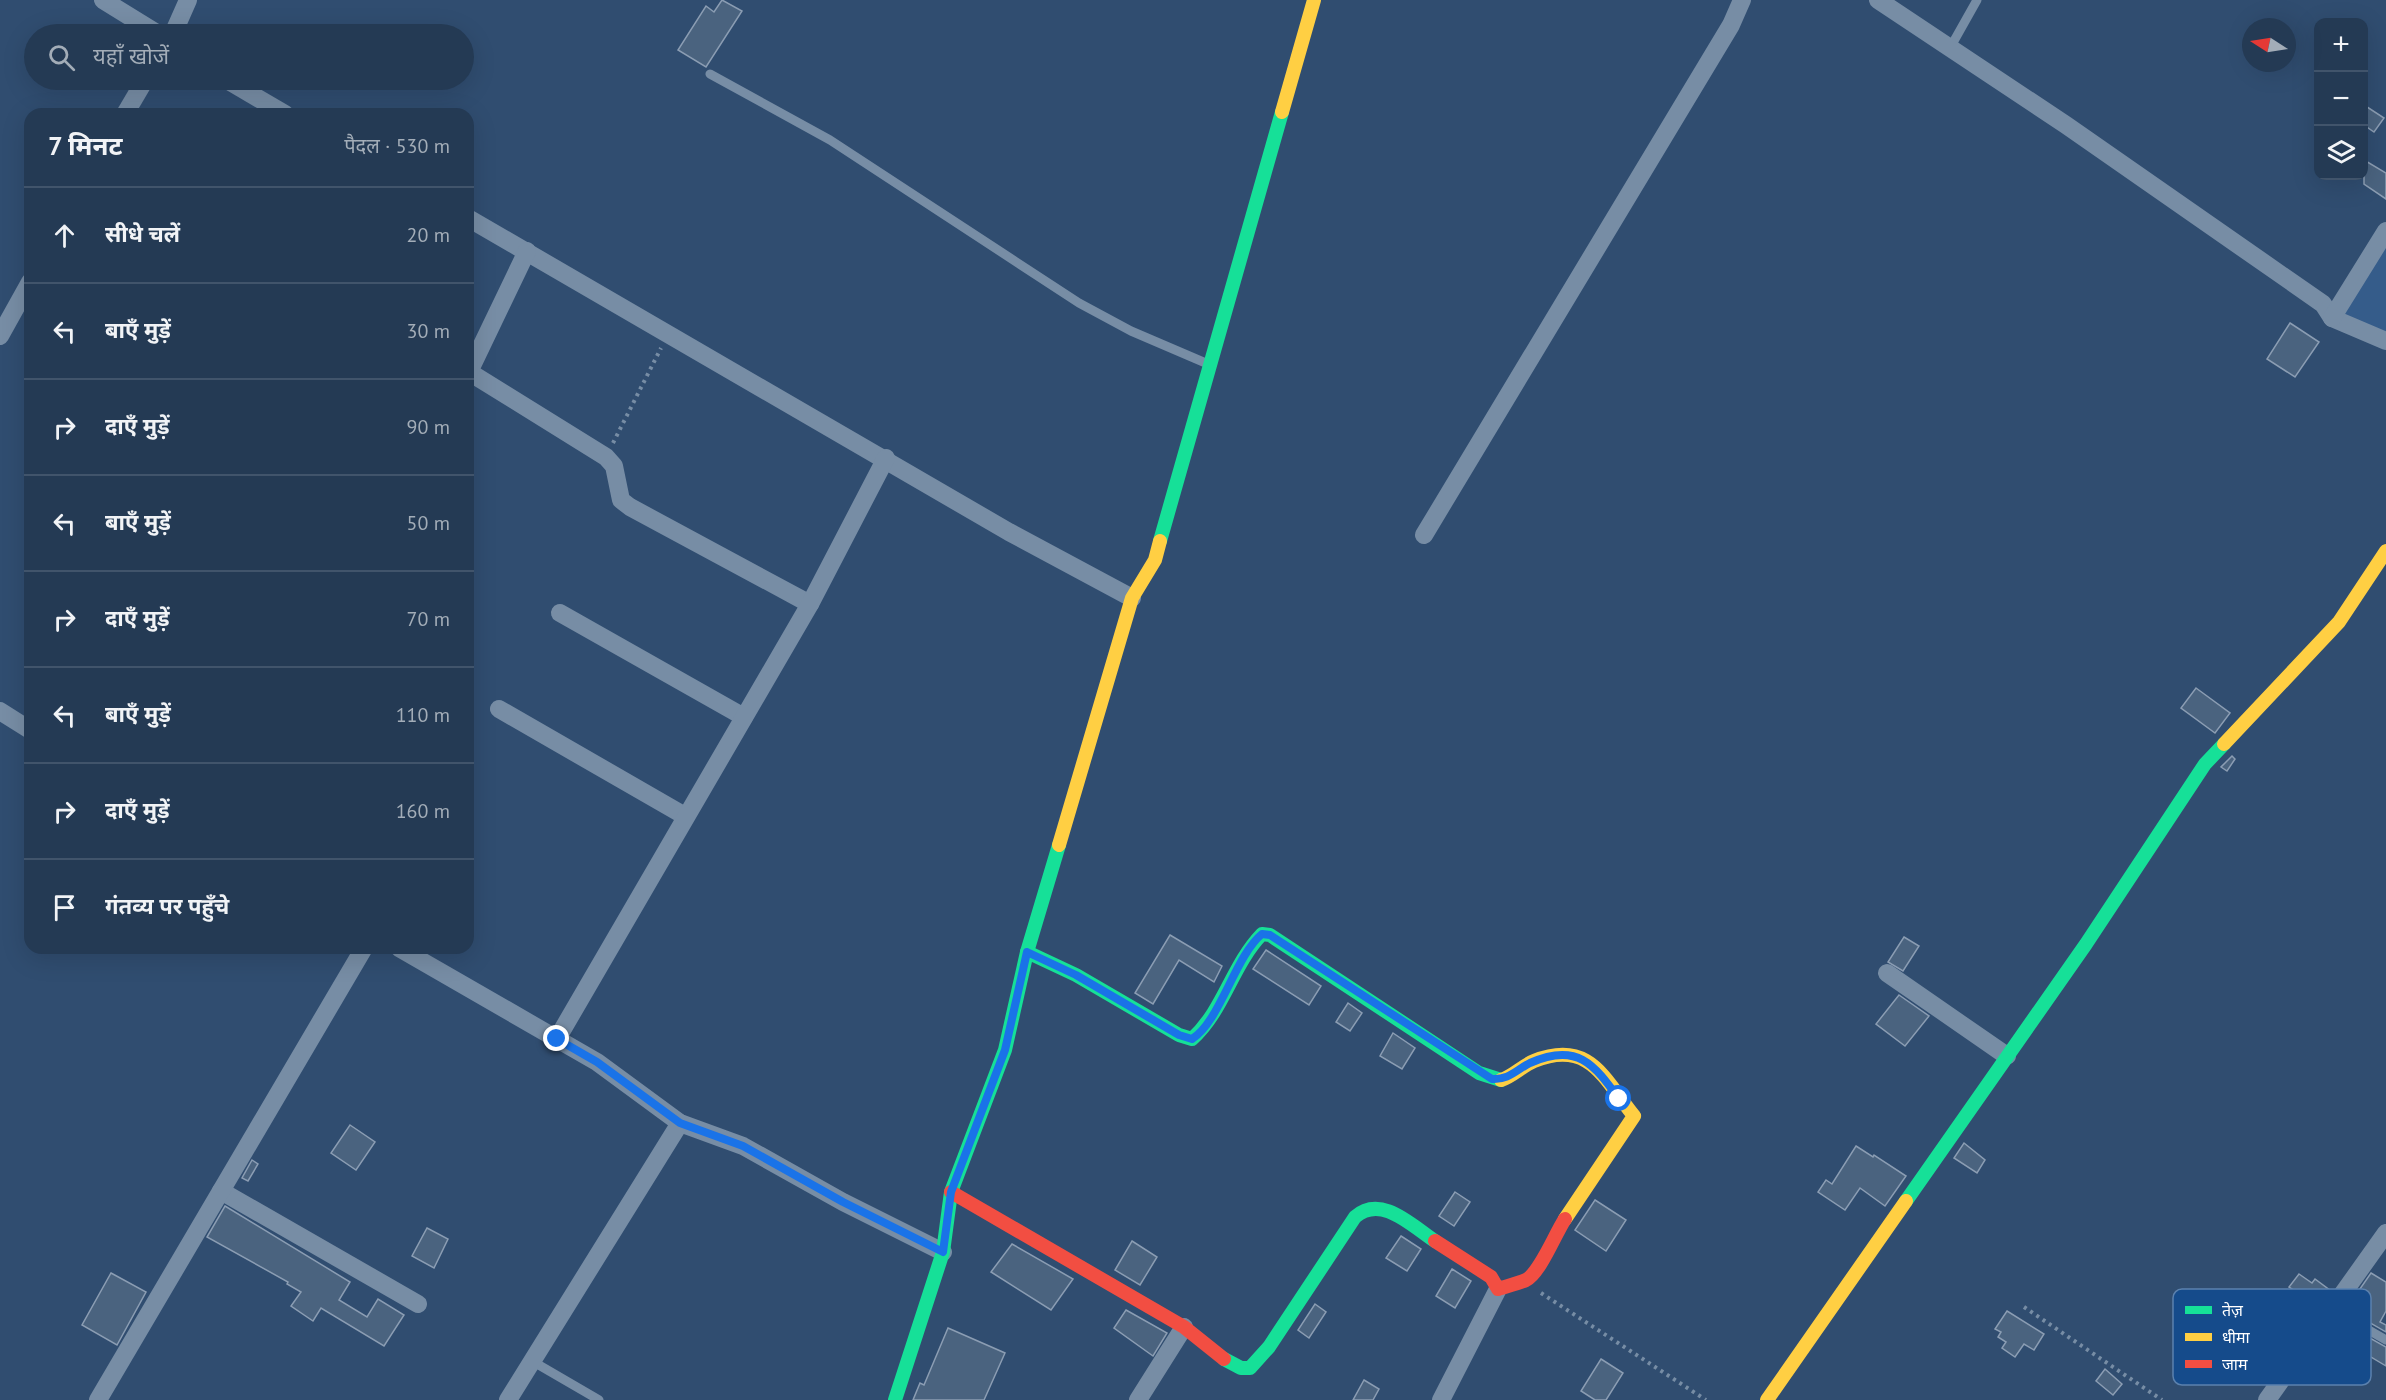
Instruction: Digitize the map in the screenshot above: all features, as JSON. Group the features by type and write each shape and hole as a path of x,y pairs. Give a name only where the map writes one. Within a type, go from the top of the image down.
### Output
{"street":[{"path":"104,0 142,24"},
{"path":"177,24 188,0"},
{"path":"895,1400 943,1252 951,1192 1005,1050 1027,952 1132,598 1155,560 1208,364 1314,0"},
{"path":"1424,536 1731,25 1742,0"},
{"path":"1878,0 2066,125 2323,304 2332,318 2386,341"},
{"path":"129,108 139,90"},
{"path":"243,90 275,108"},
{"path":"474,221 527,250 667,336 886,459 1009,532 1132,598"},
{"path":"2332,318 2386,231"},
{"path":"474,362 527,250"},
{"path":"0,336 24,293"},
{"path":"474,376 606,457 614,466 621,500 630,507 810,604"},
{"path":"557,1039 810,604 886,459"},
{"path":"1767,1400 2086,944 2205,764 2339,622 2386,551"},
{"path":"560,613 744,717"},
{"path":"499,709 685,816"},
{"path":"0,711 24,726"},
{"path":"1027,952 1076,975 1179,1035 1192,1039 1200,1031 1228,987 1254,940 1262,934 1270,935 1492,1079 1504,1080 1529,1064 1547,1057 1568,1055 1585,1059 1600,1073 1634,1116 1552,1239 1541,1264 1528,1279 1498,1289 1441,1400"},
{"path":"98,1400 360,954"},
{"path":"409,954 597,1062 680,1123 743,1146 843,1202 943,1252"},
{"path":"1887,973 2007,1056"},
{"path":"508,1400 680,1123"},
{"path":"221,1191 418,1305"},
{"path":"951,1192 1184,1327 1227,1362 1241,1368 1250,1368 1269,1347 1355,1217 1365,1208 1375,1205 1386,1209 1491,1277 1498,1289"},
{"path":"2346,1289 2386,1233"},
{"path":"1138,1400 1184,1327"},
{"path":"2267,1400 2278,1385"}],"lane":[{"path":"1950,48 1977,0"},
{"path":"710,74 830,140 1078,303 1131,332 1208,364"},
{"path":"2371,1331 2386,1340"},
{"path":"532,1361 599,1400"}],"path":[{"path":"606,457 667,336"},
{"path":"1521,1280 1706,1400"},
{"path":"2024,1307 2162,1400"}],"water":[{"path":"2386,241 2386,335 2341,315"}],"building":[{"path":"722,0 742,11 706,67 678,50 706,6 714,12"},
{"path":"2368,108 2384,118 2374,132 2368,128"},
{"path":"2368,162 2386,173 2386,199 2364,184 2364,180 2368,180"},
{"path":"2290,323 2319,342 2295,377 2267,359"},
{"path":"2196,688 2230,713 2215,733 2181,708"},
{"path":"2232,756 2235,759 2227,771 2221,767"},
{"path":"1170,935 1222,966 1214,982 1179,960 1153,1004 1135,993"},
{"path":"1904,937 1919,946 1903,971 1888,962"},
{"path":"1266,950 1321,986 1309,1005 1253,969"},
{"path":"1899,995 1929,1016 1905,1046 1876,1024"},
{"path":"1348,1003 1362,1013 1350,1031 1336,1022"},
{"path":"1393,1033 1415,1048 1402,1069 1380,1056"},
{"path":"350,1125 375,1142 356,1170 331,1153"},
{"path":"1964,1143 1985,1160 1977,1173 1954,1158"},
{"path":"1856,1146 1906,1176 1885,1206 1860,1188 1845,1210 1818,1192 1826,1180 1832,1184"},
{"path":"252,1160 258,1164 248,1181 242,1178"},
{"path":"1455,1192 1470,1202 1454,1226 1439,1216"},
{"path":"1595,1200 1626,1220 1606,1251 1575,1230"},
{"path":"225,1206 350,1282 339,1300 367,1317 378,1299 404,1315 384,1346 321,1308 313,1321 291,1306 301,1292 287,1284 288,1282 207,1237"},
{"path":"427,1228 448,1239 434,1268 412,1256"},
{"path":"1401,1236 1421,1249 1407,1271 1386,1258"},
{"path":"1132,1241 1157,1257 1140,1285 1115,1270"},
{"path":"1012,1244 1073,1279 1051,1310 991,1272"},
{"path":"1452,1269 1471,1281 1455,1308 1436,1296"},
{"path":"111,1273 146,1292 117,1345 82,1325"},
{"path":"2371,1273 2386,1282 2386,1311 2380,1322 2386,1325 2386,1332 2371,1323 2371,1289 2360,1289"},
{"path":"2299,1274 2312,1283 2315,1279 2328,1289 2292,1289 2289,1287"},
{"path":"1315,1304 1326,1312 1309,1338 1298,1330"},
{"path":"1126,1310 1167,1333 1153,1356 1114,1328"},
{"path":"2007,1311 2044,1334 2034,1350 2024,1344 2015,1357 2002,1348 2006,1342 1998,1337 2001,1332 1995,1329"},
{"path":"948,1328 1005,1353 984,1400 913,1400 920,1383 924,1385"},
{"path":"2371,1339 2386,1347 2386,1366 2371,1357"},
{"path":"1601,1359 1623,1373 1606,1400 1595,1400 1581,1391"},
{"path":"2105,1369 2122,1384 2113,1395 2096,1381"},
{"path":"1364,1380 1379,1389 1373,1400 1353,1400"}],"traffic: fast":[{"path":"1160,541 1282,112"},
{"path":"1906,1201 2086,944 2205,764 2224,744"},
{"path":"895,1400 943,1252 951,1192 1005,1050 1027,952 1059,845"},
{"path":"1027,952 1076,975 1179,1035 1192,1039 1212,1015 1252,946 1262,934 1270,935 1479,1073 1501,1080"},
{"path":"1224,1359 1241,1368 1250,1368 1269,1347 1355,1217 1365,1211 1375,1209 1396,1214 1435,1241"}],"traffic: slow":[{"path":"1282,112 1314,0"},
{"path":"1059,845 1132,598 1155,560 1160,541"},
{"path":"2224,744 2339,622 2386,551"},
{"path":"1501,1080 1534,1061 1569,1055 1594,1066 1634,1116 1565,1219"},
{"path":"1767,1400 1906,1201"}],"traffic: jam":[{"path":"951,1192 1184,1327 1224,1359"},
{"path":"1435,1241 1491,1277 1498,1289 1526,1280 1537,1270 1565,1219"}],"route":[{"path":"557,1039 597,1062 680,1123 743,1146 843,1202 943,1252 951,1192 1005,1050 1027,952 1076,975 1179,1035 1192,1039 1200,1031 1228,987 1254,940 1262,934 1270,935 1286,943 1479,1073 1492,1079 1504,1080 1529,1064 1547,1057 1568,1055 1585,1059 1600,1073 1619,1099"}]}
